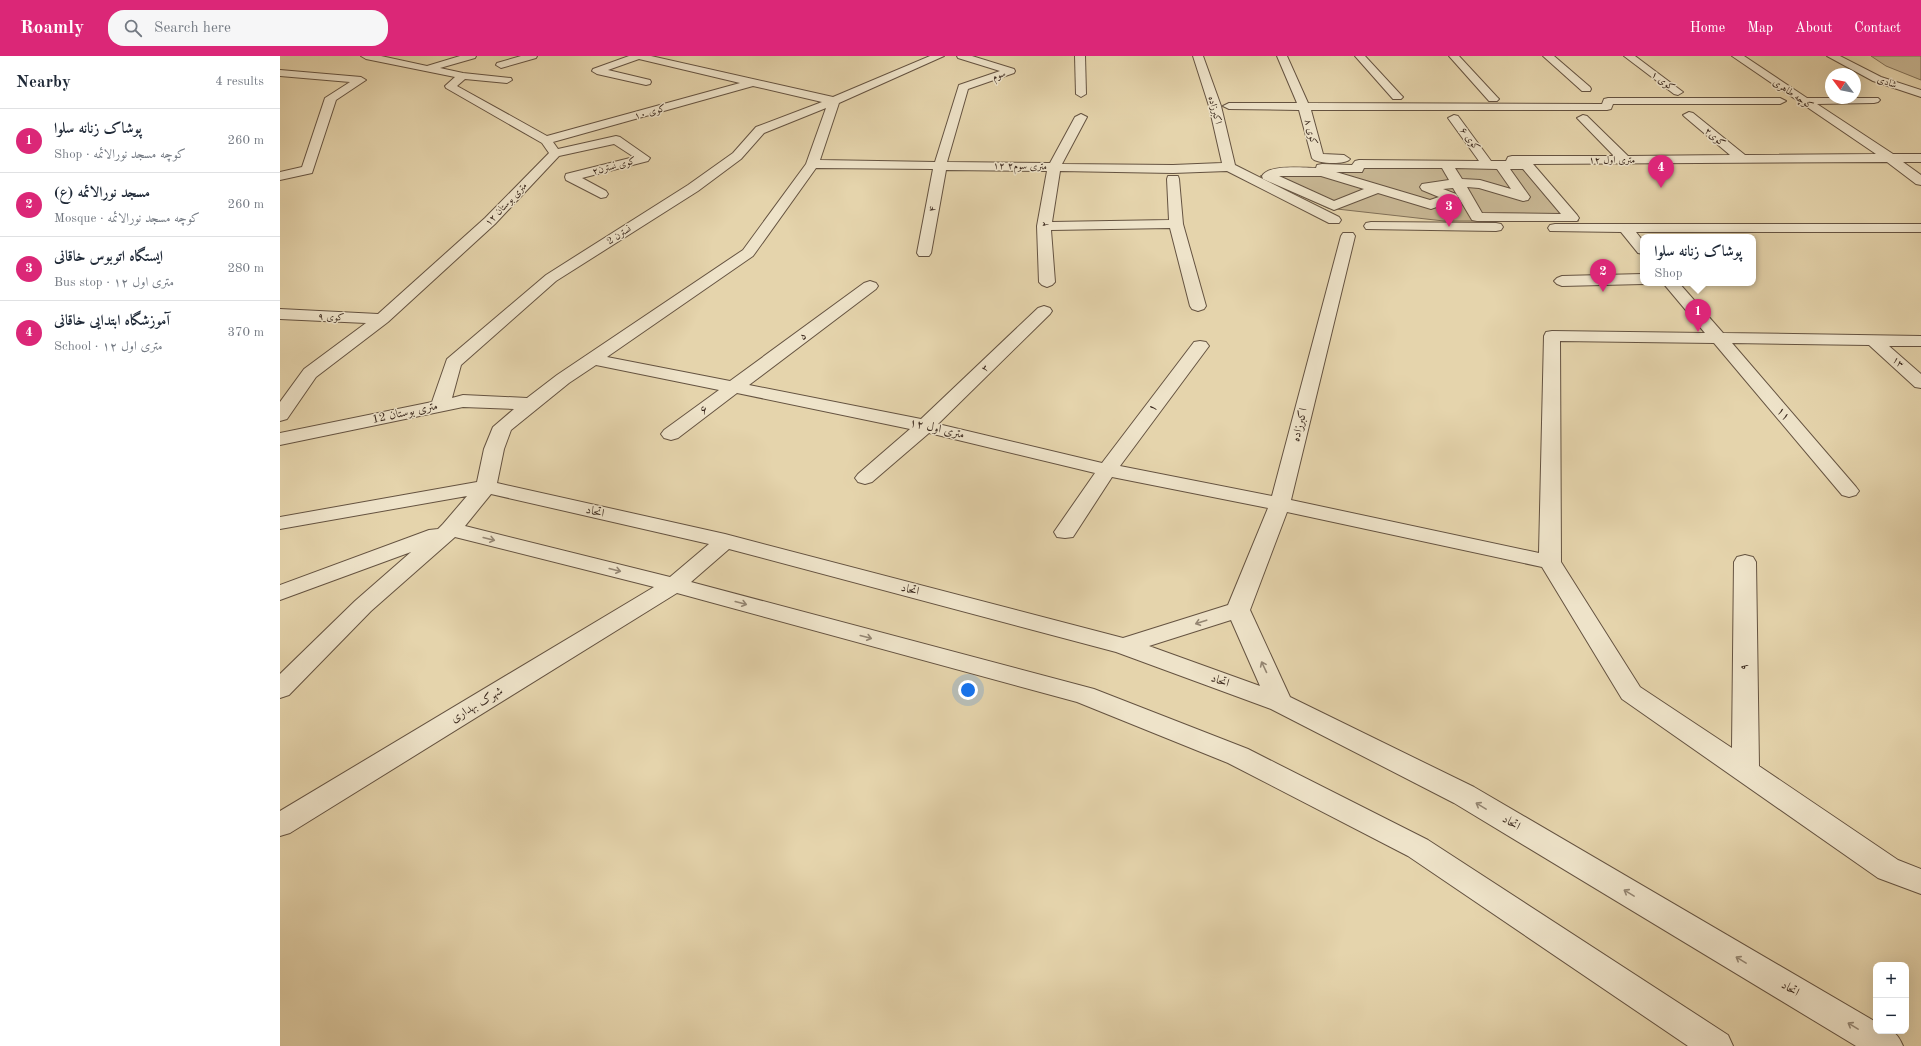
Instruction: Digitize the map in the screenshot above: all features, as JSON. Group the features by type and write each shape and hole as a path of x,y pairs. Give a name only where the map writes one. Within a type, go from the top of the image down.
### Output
{"street":[{"path":"427,68 471,56"},
{"path":"501,65 532,56"},
{"path":"280,689 363,606 451,529 486,487 494,449 502,427 530,404 748,253 812,164 834,102 638,56 597,71 646,82"},
{"name":"نسترن 2","path":"440,406 453,363 551,278 693,188 736,156 760,130 834,102 939,56"},
{"name":"سوم","path":"940,166 963,87 1010,71 962,56"},
{"path":"1080,56 1081,94"},
{"name":"اکبرزاده","path":"1198,56 1215,106 1229,167"},
{"name":"کوی ۸","path":"1282,56 1304,106 1318,158"},
{"path":"1360,56 1397,97"},
{"path":"1454,56 1493,99"},
{"path":"1548,56 1586,89"},
{"name":"کوی ۱","path":"1629,56 1678,92"},
{"name":"کوچه طاهری","path":"1737,56 1890,158"},
{"name":"شادی","path":"1832,56 1877,79 1921,94"},
{"path":"376,57 463,76 507,80"},
{"path":"280,72 361,80 331,98 307,170 280,176"},
{"path":"463,76 450,86 546,140 555,153"},
{"name":"کوی ۱۰","path":"546,140 754,82"},
{"path":"1804,100 1874,100"},
{"path":"1229,106 1607,107 1608,102 1780,101"},
{"name":"کوی۲","path":"1689,115 1741,158"},
{"path":"1054,167 1081,117"},
{"name":"کوی ۶","path":"1454,118 1485,160"},
{"path":"1583,118 1625,160"},
{"name":"کوی نسترن۲","path":"555,153 616,140 644,158 571,177 601,194"},
{"name":"۱۲ متری بوستان","path":"280,415 310,373 382,319 490,221 555,153"},
{"name":"۱۲ متری اول","path":"1318,158 1625,160 1741,158 1921,158"},
{"path":"1890,158 1921,181"},
{"name":"۱۲ متری سوم۲","path":"812,164 1173,169 1229,167"},
{"path":"1322,172 1322,168 1357,169 1359,164 1452,174 1505,169 1527,165 1572,218 1477,217 1452,174"},
{"name":"۴","path":"924,253 940,166"},
{"name":"۲","path":"1047,282 1044,226 1054,167"},
{"path":"1229,167 1351,219 1624,228 1921,228"},
{"path":"1431,205 1451,197 1428,187 1452,174 1523,197 1505,169"},
{"path":"1351,219 1268,176 1279,172 1322,172 1431,205 1445,219 1389,213"},
{"path":"1173,179 1176,224 1198,306"},
{"path":"1351,219 1376,189"},
{"name":"اکبرزاده","path":"1238,610 1280,504 1351,219"},
{"path":"1044,226 1176,224"},
{"path":"1624,228 1640,247"},
{"path":"1562,281 1640,280"},
{"name":"۵","path":"736,387 870,286"},
{"name":"۱۱","path":"1674,286 1849,491"},
{"name":"۳","path":"925,426 1044,311"},
{"name":"کوی ۹","path":"280,314 382,319"},
{"path":"1921,341 1552,336 1550,562 1631,693 1888,869 1921,882"},
{"name":"۱۳","path":"1874,340 1921,383"},
{"name":"۱","path":"1107,470 1200,346"},
{"name":"۱۲ متری اول","path":"594,359 925,426 1107,470 1280,504 1550,562"},
{"name":"۶","path":"671,434 736,387"},
{"name":"12 متری بوستان","path":"280,439 463,401 530,404"},
{"path":"865,478 925,426"},
{"path":"1065,532 1107,470"},
{"path":"280,523 486,487"},
{"name":"اتحاد","path":"486,487 725,541 1124,646 1280,703 1464,795 1886,1046"},
{"path":"280,593 451,529 674,585 1085,695 1238,756 1418,848 1716,1046"},
{"name":"شهرک بهداری","path":"280,825 674,585 725,541"},
{"name":"۹","path":"1745,562 1745,771"},
{"path":"1124,646 1238,610 1280,703"}],"shaded area":[{"path":"1871,56 1921,56 1921,80 1886,66"},
{"path":"1530,163 1579,221 1444,221 1328,208 1260,176 1281,170 1317,171 1318,167"}],"place":[{"name":"آموزشگاه ابتدایی خاقانی","path":"1661,188"},
{"name":"ایستگاه اتوبوس خاقانی","path":"1449,227"},
{"name":"مسجد نورالائمه (ع)","path":"1603,292"},
{"name":"پوشاک زنانه سلوا","path":"1698,332"}]}
